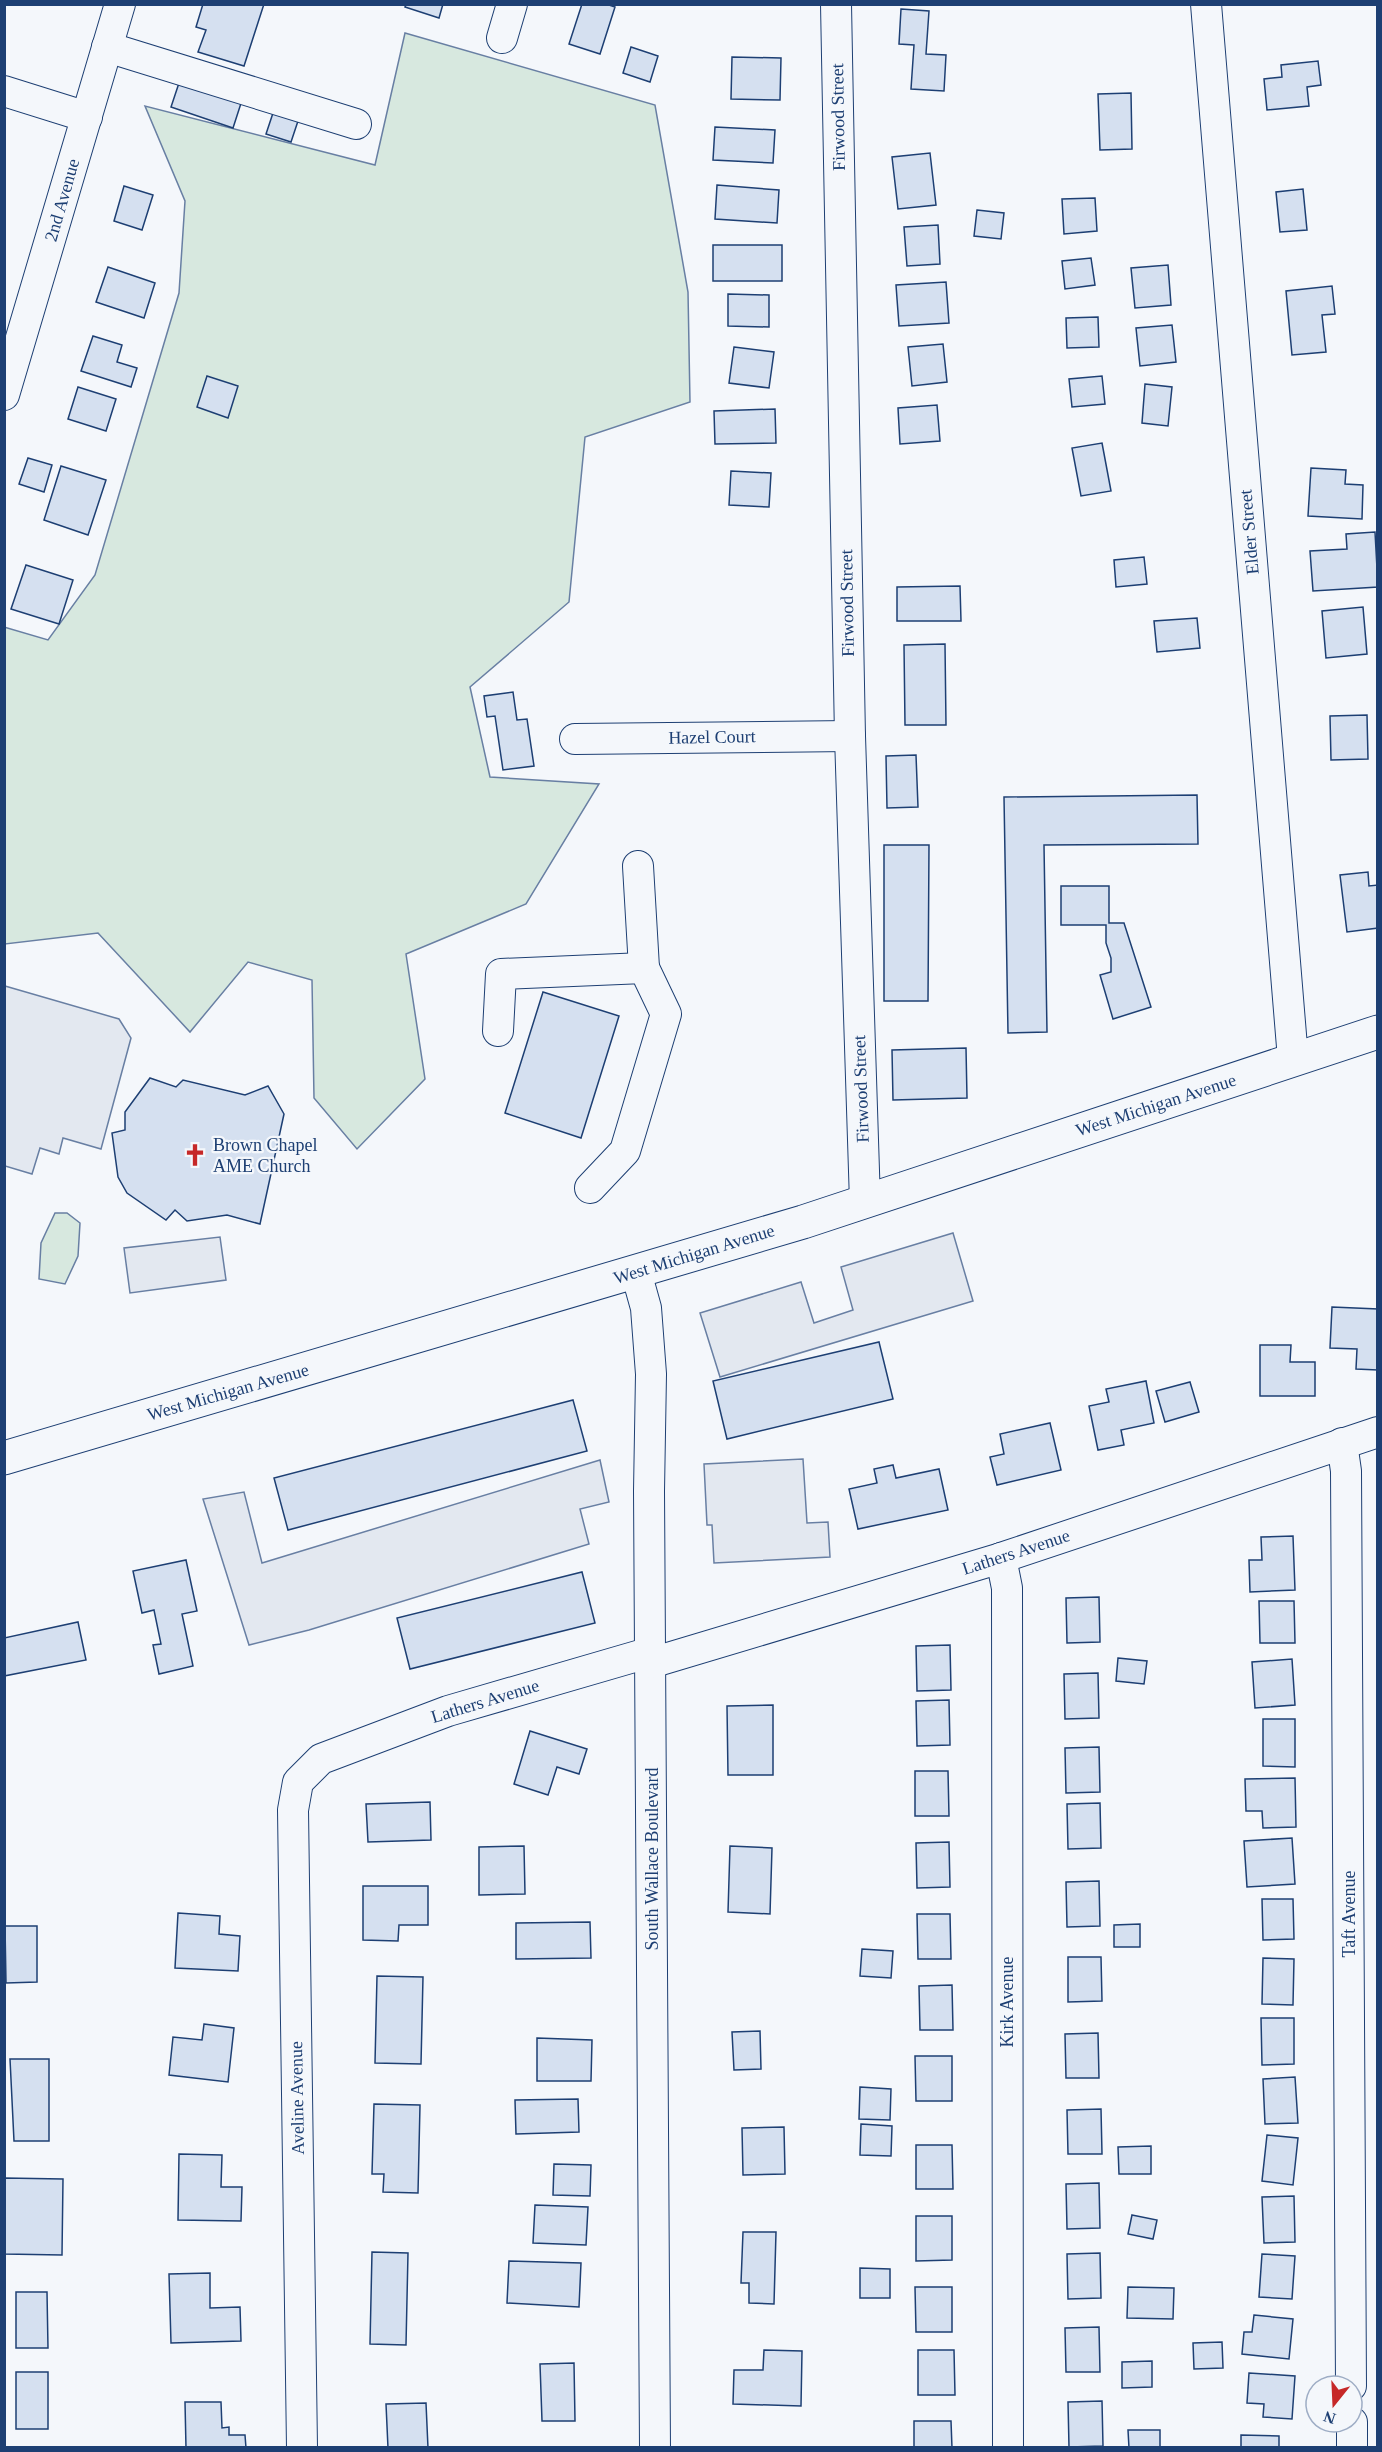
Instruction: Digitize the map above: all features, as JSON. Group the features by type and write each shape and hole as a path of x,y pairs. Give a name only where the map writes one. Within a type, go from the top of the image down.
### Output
{"main road":[{"name":"West Michigan Avenue","path":"4,1458 636,1272 865,1202 1377,1032"}],"street":[{"name":"2nd Avenue","path":"4,395 120,4"},
{"path":"502,38 512,4"},
{"name":"Firwood Street","path":"836,4 850,736 865,1202"},
{"name":"Elder Street","path":"1206,4 1293,1059"},
{"path":"107,47 357,124"},
{"path":"4,91 87,117"},
{"name":"Hazel Court","path":"575,739 850,736"},
{"path":"590,1188 625,1151 666,1014 644,968 638,866"},
{"path":"498,1031 501,974 644,968"},
{"name":"South Wallace Boulevard","path":"636,1272 646,1308 651,1374 655,2448"},
{"name":"Lathers Avenue","path":"321,1759 447,1711 651,1658 1001,1558 1377,1432"},
{"name":"Taft Avenue","path":"1342,1443 1346,1471 1352,2374"},
{"name":"Kirk Avenue","path":"1001,1558 1007,1588 1008,2448"},
{"name":"Aveline Avenue","path":"302,2448 292,1810 298,1782 321,1759"}],"shaded area":[{"path":"405,33 655,105 688,292 690,402 585,437 569,602 470,687 490,777 599,784 526,904 406,954 425,1079 357,1149 314,1098 312,980 248,962 190,1032 98,933 5,944 4,627 48,640 95,575 179,293 185,201 145,106 375,165"},
{"path":"5,986 119,1019 131,1038 101,1149 63,1138 59,1154 40,1148 32,1174 5,1166"},
{"path":"55,1213 67,1213 80,1223 78,1256 65,1284 39,1279 41,1243"},
{"path":"953,1233 973,1301 720,1377 700,1313 801,1282 814,1323 853,1310 841,1267"},
{"path":"220,1237 226,1280 130,1293 124,1248"},
{"path":"803,1459 807,1523 828,1522 830,1557 714,1563 712,1525 707,1525 704,1464"},
{"path":"600,1460 609,1502 580,1509 589,1544 309,1630 249,1645 203,1499 244,1492 262,1563"}],"building":[{"path":"203,4 264,4 244,66 198,52 206,30 196,27"},
{"path":"406,4 443,4 439,18 405,7"},
{"path":"582,4 606,4 615,7 600,54 569,44"},
{"path":"901,9 929,11 926,54 946,55 944,91 911,89 914,45 899,44"},
{"path":"631,47 658,56 650,82 623,73"},
{"path":"732,57 781,58 780,100 731,99"},
{"path":"1318,61 1321,85 1307,87 1309,106 1267,110 1264,79 1282,77 1281,65"},
{"path":"182,74 244,94 233,128 171,107"},
{"path":"1131,93 1132,149 1100,150 1098,94"},
{"path":"276,104 301,112 291,142 266,134"},
{"path":"715,127 775,130 773,163 713,160"},
{"path":"930,153 936,205 898,209 892,157"},
{"path":"717,185 779,190 777,223 715,219"},
{"path":"124,186 153,195 142,230 114,221"},
{"path":"1303,189 1307,230 1280,232 1276,192"},
{"path":"1095,198 1097,231 1064,234 1062,199"},
{"path":"977,210 1004,213 1001,239 974,236"},
{"path":"938,225 940,264 907,266 904,227"},
{"path":"713,245 782,245 782,281 713,281"},
{"path":"1091,258 1095,285 1065,289 1062,261"},
{"path":"1168,265 1171,305 1135,308 1131,268"},
{"path":"108,267 155,283 144,318 96,302"},
{"path":"946,282 949,323 899,326 896,285"},
{"path":"1332,286 1335,314 1322,315 1326,352 1292,355 1286,291"},
{"path":"728,294 769,295 769,327 728,326"},
{"path":"1098,317 1099,347 1067,348 1066,318"},
{"path":"1172,325 1176,362 1140,366 1136,328"},
{"path":"93,336 122,345 117,362 137,368 131,387 81,371"},
{"path":"943,344 947,382 912,386 908,347"},
{"path":"734,347 774,352 769,388 729,383"},
{"path":"207,376 238,386 228,418 197,407"},
{"path":"1102,376 1105,404 1072,407 1069,379"},
{"path":"1145,384 1172,387 1168,426 1142,423"},
{"path":"78,387 116,399 106,431 68,419"},
{"path":"937,405 940,441 900,444 898,408"},
{"path":"775,409 776,443 715,444 714,411"},
{"path":"1102,443 1111,491 1081,496 1072,448"},
{"path":"28,458 52,465 44,492 19,484"},
{"path":"61,466 106,480 88,535 44,520"},
{"path":"1311,468 1346,470 1345,484 1363,485 1362,519 1308,516"},
{"path":"731,471 771,473 769,507 729,505"},
{"path":"1375,532 1378,587 1313,591 1310,551 1347,549 1346,534"},
{"path":"1144,557 1147,584 1116,587 1114,560"},
{"path":"26,565 73,580 59,624 11,609"},
{"path":"960,586 961,621 897,621 897,587"},
{"path":"1363,607 1367,654 1326,658 1322,611"},
{"path":"1197,618 1200,648 1157,652 1154,621"},
{"path":"945,644 946,725 905,725 904,645"},
{"path":"513,692 517,720 527,719 534,766 503,770 495,716 487,717 484,696"},
{"path":"1367,715 1368,759 1331,760 1330,716"},
{"path":"916,755 918,807 887,808 886,756"},
{"path":"1197,795 1198,844 1044,845 1047,1032 1008,1033 1004,797"},
{"path":"884,845 929,845 928,1001 884,1001"},
{"path":"1368,872 1369,886 1378,885 1378,928 1347,932 1340,875"},
{"path":"1061,886 1109,886 1109,923 1124,923 1151,1007 1113,1019 1100,975 1111,972 1111,958 1106,943 1106,925 1061,925"},
{"path":"543,992 619,1016 581,1138 505,1113"},
{"path":"966,1048 967,1098 893,1100 892,1050"},
{"name":"Brown Chapel AME Church","path":"150,1078 176,1087 183,1080 245,1095 268,1086 284,1114 260,1224 227,1215 187,1221 175,1210 166,1220 127,1193 118,1177 112,1133 125,1130 125,1112"},
{"path":"1332,1307 1378,1309 1378,1370 1356,1369 1357,1349 1330,1348"},
{"path":"879,1342 893,1399 727,1439 713,1381"},
{"path":"1260,1345 1291,1345 1290,1362 1315,1362 1315,1396 1260,1396"},
{"path":"1146,1381 1154,1423 1121,1430 1124,1445 1098,1450 1089,1406 1109,1402 1106,1389"},
{"path":"1190,1382 1199,1412 1165,1422 1156,1391"},
{"path":"573,1400 587,1451 288,1530 274,1478"},
{"path":"1050,1423 1061,1470 997,1485 990,1457 1004,1454 1000,1434"},
{"path":"893,1465 896,1478 939,1469 948,1510 858,1529 849,1489 877,1483 874,1469"},
{"path":"1293,1536 1295,1590 1250,1592 1249,1560 1262,1560 1261,1537"},
{"path":"186,1560 197,1611 182,1614 193,1666 159,1674 153,1645 161,1644 154,1610 142,1613 133,1571"},
{"path":"582,1572 595,1623 410,1669 397,1618"},
{"path":"1099,1597 1100,1642 1067,1643 1066,1598"},
{"path":"1259,1601 1294,1601 1295,1643 1260,1643"},
{"path":"78,1622 86,1660 4,1676 4,1638"},
{"path":"950,1645 951,1690 917,1691 916,1646"},
{"path":"1118,1658 1147,1661 1144,1684 1116,1681"},
{"path":"1292,1659 1295,1705 1255,1708 1252,1662"},
{"path":"1098,1673 1099,1718 1065,1719 1064,1674"},
{"path":"949,1700 950,1745 917,1746 916,1701"},
{"path":"773,1705 773,1775 728,1775 727,1706"},
{"path":"1263,1719 1295,1719 1295,1767 1263,1766"},
{"path":"530,1731 587,1749 579,1774 557,1767 548,1795 514,1784"},
{"path":"1099,1747 1100,1792 1066,1793 1065,1748"},
{"path":"915,1771 948,1771 949,1816 915,1816"},
{"path":"1295,1778 1296,1827 1263,1828 1262,1811 1246,1811 1245,1779"},
{"path":"430,1802 431,1840 368,1842 366,1804"},
{"path":"1100,1803 1101,1848 1068,1849 1067,1804"},
{"path":"1292,1838 1295,1884 1247,1887 1244,1841"},
{"path":"949,1842 950,1887 917,1888 916,1843"},
{"path":"524,1846 525,1894 479,1895 479,1847"},
{"path":"730,1846 772,1848 770,1914 728,1912"},
{"path":"1099,1881 1100,1926 1067,1927 1066,1882"},
{"path":"363,1886 428,1886 428,1925 399,1925 398,1941 363,1940"},
{"path":"1262,1899 1293,1899 1294,1939 1263,1940"},
{"path":"178,1913 220,1916 219,1934 240,1936 238,1971 175,1968"},
{"path":"917,1914 950,1914 951,1959 918,1959"},
{"path":"590,1922 591,1958 516,1959 516,1923"},
{"path":"1140,1924 1140,1947 1114,1947 1114,1925"},
{"path":"5,1926 37,1926 37,1982 6,1983"},
{"path":"862,1949 893,1951 891,1978 860,1976"},
{"path":"1068,1957 1101,1957 1102,2001 1068,2002"},
{"path":"1263,1958 1294,1959 1293,2005 1262,2004"},
{"path":"377,1976 423,1977 421,2064 375,2063"},
{"path":"952,1985 953,2030 920,2030 919,1986"},
{"path":"1261,2018 1294,2018 1294,2064 1262,2065"},
{"path":"204,2024 234,2028 228,2082 169,2075 173,2037 202,2040"},
{"path":"760,2031 761,2069 734,2070 732,2032"},
{"path":"1098,2033 1099,2078 1066,2078 1065,2034"},
{"path":"537,2038 592,2040 591,2081 537,2081"},
{"path":"915,2056 952,2056 952,2101 916,2101"},
{"path":"10,2059 49,2059 49,2141 14,2141"},
{"path":"1295,2077 1298,2123 1265,2124 1263,2079"},
{"path":"860,2087 891,2089 890,2120 859,2119"},
{"path":"578,2099 579,2132 516,2134 515,2100"},
{"path":"374,2104 420,2105 418,2193 383,2192 384,2174 372,2174"},
{"path":"1101,2109 1102,2154 1068,2154 1067,2110"},
{"path":"861,2124 892,2126 891,2156 860,2155"},
{"path":"784,2127 785,2174 743,2175 742,2128"},
{"path":"1267,2135 1298,2138 1293,2185 1262,2181"},
{"path":"916,2145 952,2145 953,2189 916,2189"},
{"path":"1151,2146 1151,2174 1119,2174 1118,2147"},
{"path":"179,2154 222,2155 221,2187 242,2187 241,2221 178,2220"},
{"path":"554,2164 591,2165 590,2196 553,2195"},
{"path":"4,2178 63,2179 62,2255 4,2254"},
{"path":"1099,2183 1100,2228 1067,2229 1066,2184"},
{"path":"1294,2196 1295,2242 1264,2243 1262,2197"},
{"path":"535,2205 588,2207 586,2245 533,2243"},
{"path":"1132,2215 1157,2220 1153,2239 1128,2234"},
{"path":"916,2216 952,2216 952,2260 916,2261"},
{"path":"743,2232 776,2232 774,2304 749,2303 749,2283 741,2283"},
{"path":"372,2252 408,2253 406,2345 370,2344"},
{"path":"1100,2253 1101,2298 1068,2299 1067,2254"},
{"path":"1262,2254 1295,2256 1292,2299 1259,2297"},
{"path":"509,2261 581,2263 579,2307 507,2303"},
{"path":"860,2268 890,2269 890,2298 860,2298"},
{"path":"210,2273 210,2308 240,2307 241,2341 171,2343 169,2274"},
{"path":"915,2287 952,2287 952,2332 916,2332"},
{"path":"1128,2287 1174,2288 1173,2319 1127,2318"},
{"path":"16,2292 47,2292 48,2348 16,2348"},
{"path":"1254,2315 1293,2319 1289,2359 1242,2354 1244,2332 1252,2332"},
{"path":"1099,2327 1100,2372 1066,2372 1065,2328"},
{"path":"1222,2342 1223,2368 1194,2369 1193,2343"},
{"path":"764,2350 802,2351 801,2406 733,2404 734,2370 763,2370"},
{"path":"918,2350 954,2350 955,2395 918,2395"},
{"path":"1152,2361 1152,2387 1122,2388 1122,2362"},
{"path":"574,2363 575,2421 542,2421 540,2364"},
{"path":"16,2372 48,2372 48,2429 16,2429"},
{"path":"1249,2373 1295,2376 1292,2419 1263,2417 1264,2404 1247,2403"},
{"path":"1102,2401 1103,2446 1069,2447 1068,2402"},
{"path":"185,2402 221,2402 222,2428 229,2427 229,2435 245,2435 246,2448 186,2448"},
{"path":"426,2403 428,2448 388,2448 386,2404"},
{"path":"914,2421 951,2421 952,2448 914,2448"},
{"path":"1128,2430 1160,2430 1160,2448 1129,2448"},
{"path":"1241,2435 1279,2436 1279,2448 1241,2448"}],"place":[{"name":"Brown Chapel AME Church","path":"195,1155"}]}
